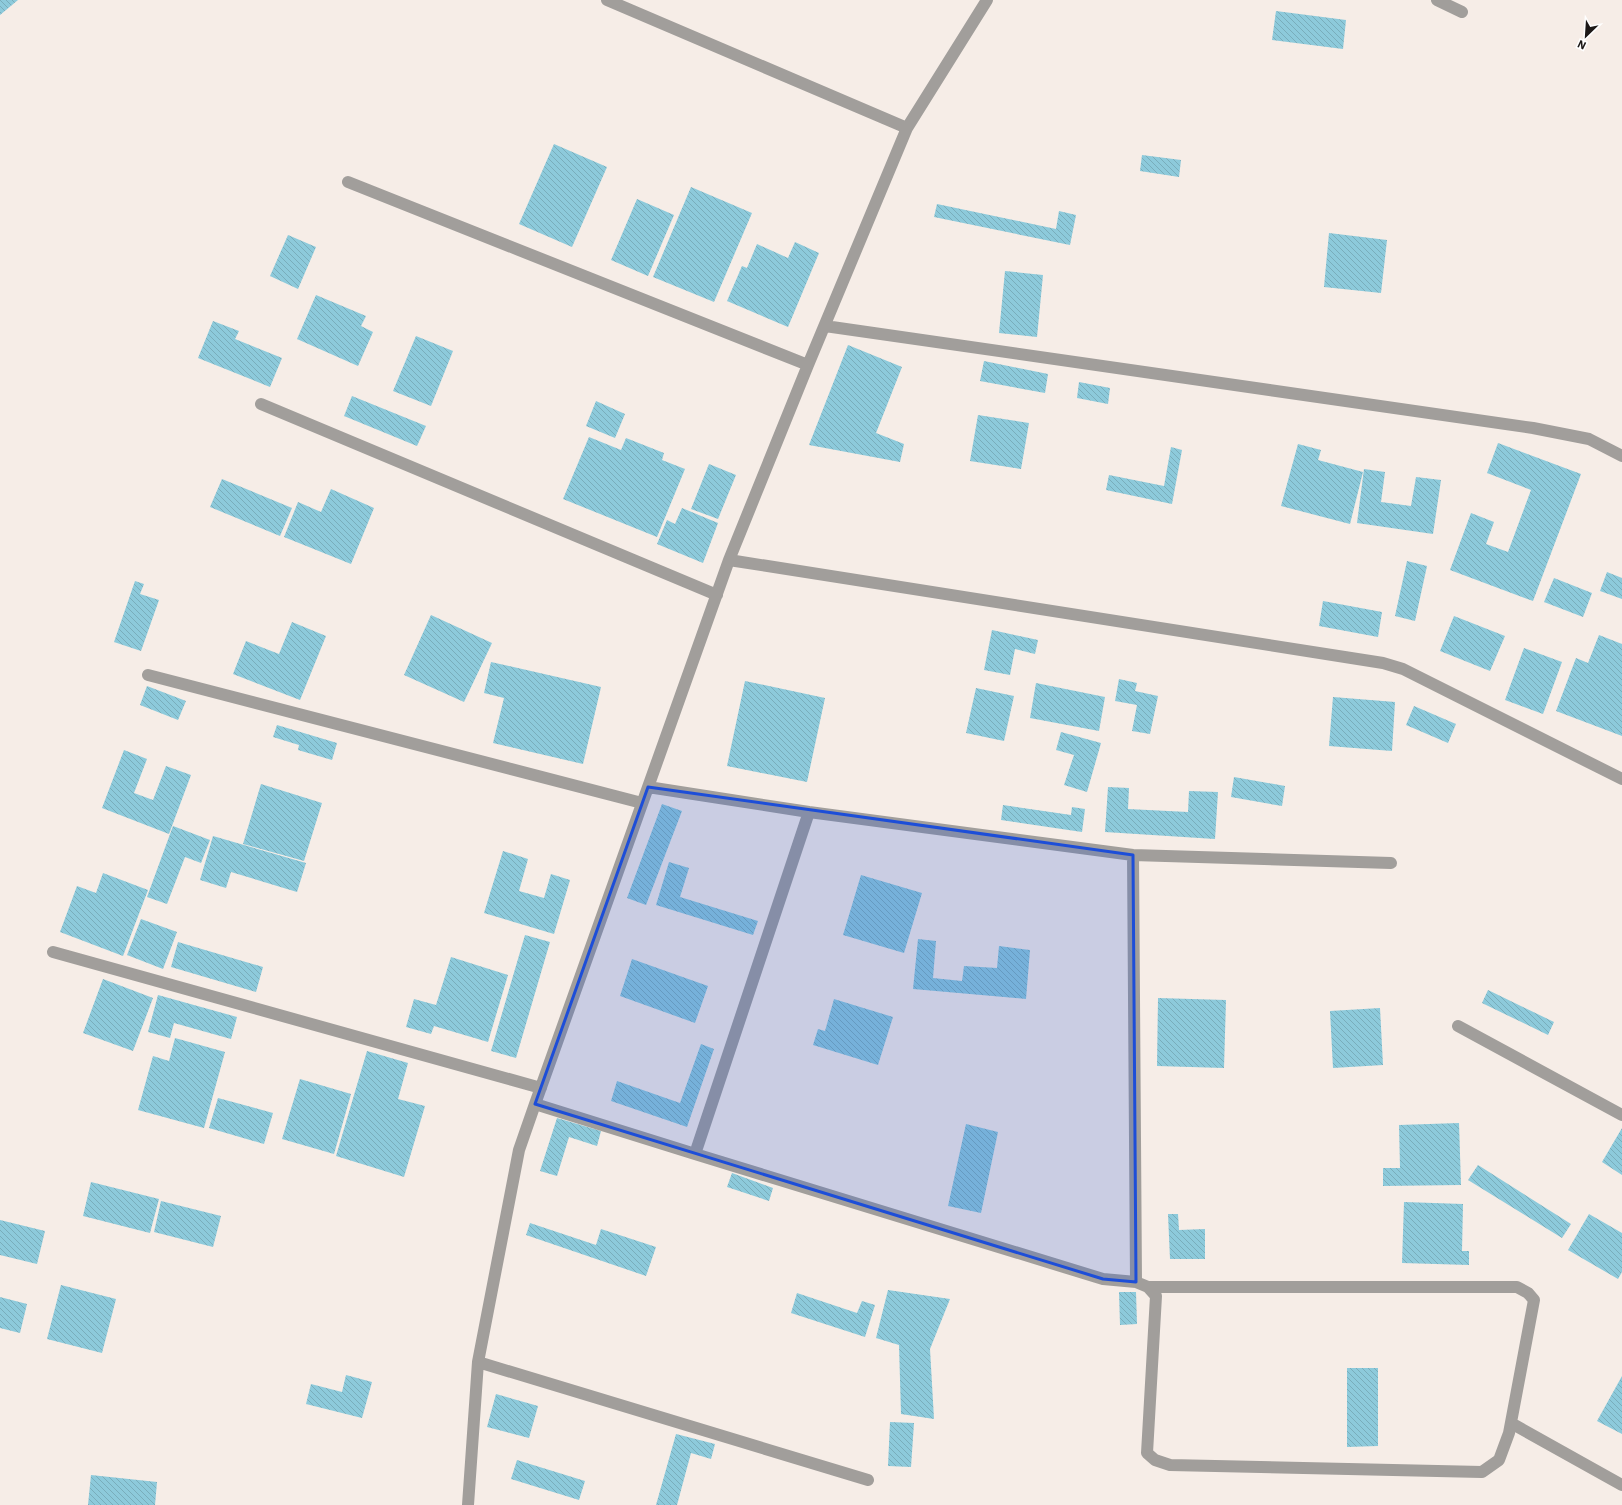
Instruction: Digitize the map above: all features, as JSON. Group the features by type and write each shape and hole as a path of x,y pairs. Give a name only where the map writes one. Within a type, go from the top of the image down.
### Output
{"street":[{"path":"607,0 907,128"},
{"path":"468,1505 478,1362 519,1150 729,560 907,128 987,0"},
{"path":"1437,0 1462,12"},
{"path":"348,182 808,366"},
{"path":"825,326 1533,428 1588,439 1622,456"},
{"path":"261,404 716,595"},
{"path":"729,560 1383,663 1403,670 1622,779"},
{"path":"148,675 642,803"},
{"path":"648,787 809,812 1133,855 1391,863"},
{"path":"695,1154 809,812"},
{"path":"1133,855 1136,1282"},
{"path":"53,952 541,1088"},
{"path":"1458,1026 1622,1115"},
{"path":"535,1104 1103,1279 1136,1282 1148,1287 1517,1287 1528,1293 1534,1300 1511,1423 1500,1460 1482,1472 1170,1465 1155,1460 1147,1453 1156,1296 1148,1287"},
{"path":"478,1362 868,1480"},
{"path":"1511,1423 1622,1485"}],"highlighted area":[{"path":"648,787 1133,855 1136,1282 1103,1279 535,1104"}],"building":[{"path":"0,0 18,0 0,15"},
{"path":"1276,11 1346,20 1343,49 1272,40"},
{"path":"554,144 607,167 572,247 519,224"},
{"path":"1142,155 1181,160 1179,177 1140,171"},
{"path":"691,187 752,213 714,302 653,277"},
{"path":"637,199 674,215 648,276 611,260"},
{"path":"937,204 1056,229 1059,211 1076,215 1070,245 934,217"},
{"path":"1329,233 1387,240 1381,293 1324,287"},
{"path":"288,235 316,247 298,289 270,276"},
{"path":"795,242 819,253 788,327 727,301 742,266 747,268 757,244 788,258"},
{"path":"1005,271 1043,275 1037,337 999,333"},
{"path":"316,295 366,316 361,326 373,332 358,366 297,339"},
{"path":"213,321 239,331 235,339 282,358 270,387 198,358"},
{"path":"416,336 453,351 431,406 393,391"},
{"path":"848,345 902,367 876,433 904,444 900,462 809,445"},
{"path":"984,361 1048,374 1045,393 980,381"},
{"path":"1079,382 1110,388 1108,404 1077,398"},
{"path":"352,396 426,426 417,446 344,416"},
{"path":"596,401 625,414 615,438 586,426"},
{"path":"978,415 1029,423 1021,469 970,461"},
{"path":"589,437 621,450 626,438 664,453 662,460 685,469 657,537 563,499"},
{"path":"1498,443 1581,474 1533,601 1450,570 1471,513 1494,522 1486,544 1508,552 1531,490 1487,473"},
{"path":"1298,444 1321,450 1318,460 1363,472 1350,524 1281,506"},
{"path":"1171,447 1182,450 1172,504 1106,490 1109,475 1164,486"},
{"path":"709,464 736,475 718,519 691,509"},
{"path":"1364,469 1385,472 1381,502 1411,506 1416,477 1441,480 1433,534 1357,523"},
{"path":"222,479 292,508 280,536 210,507"},
{"path":"331,489 374,508 351,564 284,537 298,502 321,512"},
{"path":"682,508 718,523 703,563 657,544 667,520 675,524"},
{"path":"1407,561 1427,566 1415,621 1395,616"},
{"path":"1607,572 1622,578 1622,599 1600,591"},
{"path":"1554,578 1592,593 1583,617 1544,602"},
{"path":"135,581 144,584 140,594 159,600 141,651 114,642"},
{"path":"1323,601 1382,612 1378,637 1319,626"},
{"path":"431,615 492,643 464,702 404,675"},
{"path":"1454,616 1505,636 1490,671 1440,651"},
{"path":"292,622 326,636 300,700 233,674 246,641 279,654"},
{"path":"992,630 1038,640 1035,654 1015,649 1010,675 984,670"},
{"path":"1599,635 1622,644 1622,736 1556,711 1576,658 1588,663"},
{"path":"1524,648 1562,662 1543,714 1505,700"},
{"path":"491,662 601,687 583,764 493,743 504,698 484,693"},
{"path":"1119,679 1137,683 1135,691 1158,696 1150,734 1132,731 1137,705 1115,701"},
{"path":"745,681 825,698 807,782 727,766"},
{"path":"1036,683 1105,697 1099,731 1030,718"},
{"path":"147,686 186,701 178,720 140,705"},
{"path":"976,688 1014,696 1004,741 966,733"},
{"path":"1333,697 1395,702 1392,751 1329,746"},
{"path":"1414,706 1456,724 1448,743 1406,725"},
{"path":"277,725 337,743 332,760 298,750 299,745 273,737"},
{"path":"1061,732 1101,743 1087,792 1064,785 1074,755 1056,750"},
{"path":"124,750 147,759 134,793 153,800 166,766 191,775 169,834 102,808"},
{"path":"1234,777 1285,786 1282,806 1231,797"},
{"path":"261,784 322,803 304,861 243,844"},
{"path":"1108,787 1129,788 1128,809 1188,812 1189,791 1218,792 1215,839 1105,832"},
{"path":"662,804 682,811 646,905 627,898"},
{"path":"1003,805 1071,815 1072,807 1085,809 1082,832 1001,820"},
{"path":"173,826 210,840 201,863 185,857 167,904 147,897"},
{"path":"213,836 306,863 297,892 231,872 226,888 200,880"},
{"path":"503,851 528,859 519,891 544,898 551,874 570,880 554,934 484,913"},
{"path":"669,862 689,868 680,897 758,921 753,935 656,905"},
{"path":"103,873 148,890 123,956 60,932 77,886 96,893"},
{"path":"861,875 922,893 904,953 843,935"},
{"path":"141,919 177,932 163,969 127,955"},
{"path":"525,935 550,942 516,1058 491,1051"},
{"path":"918,939 936,941 933,978 962,981 964,966 997,968 999,946 1030,950 1026,999 913,989"},
{"path":"178,942 263,967 256,992 171,967"},
{"path":"451,957 508,975 488,1042 434,1026 431,1034 406,1027 414,999 436,1005"},
{"path":"632,959 708,986 695,1023 620,996"},
{"path":"103,979 153,998 133,1051 83,1033"},
{"path":"1488,990 1554,1022 1548,1035 1482,1003"},
{"path":"158,995 237,1017 231,1039 174,1023 170,1038 148,1032"},
{"path":"1158,998 1226,1000 1224,1068 1157,1066"},
{"path":"834,999 893,1017 878,1065 813,1045 818,1029 825,1031"},
{"path":"1380,1008 1383,1065 1333,1068 1330,1011"},
{"path":"175,1038 225,1052 204,1128 138,1110 153,1056 169,1061"},
{"path":"701,1044 714,1049 687,1127 611,1101 617,1081 680,1103"},
{"path":"367,1051 408,1063 398,1099 425,1106 404,1177 336,1156"},
{"path":"300,1079 351,1094 334,1154 282,1139"},
{"path":"218,1098 273,1113 264,1144 209,1128"},
{"path":"557,1118 601,1131 597,1146 569,1137 557,1176 540,1171"},
{"path":"1459,1123 1461,1185 1383,1186 1383,1168 1400,1168 1399,1125"},
{"path":"966,1124 998,1132 981,1213 948,1206"},
{"path":"1622,1128 1622,1175 1602,1162"},
{"path":"1478,1165 1571,1224 1562,1238 1468,1180"},
{"path":"732,1173 773,1188 769,1201 727,1187"},
{"path":"91,1182 159,1199 150,1233 83,1216"},
{"path":"161,1201 221,1216 213,1247 154,1232"},
{"path":"1404,1202 1463,1204 1462,1251 1469,1251 1469,1265 1402,1263"},
{"path":"1168,1214 1178,1214 1179,1230 1205,1229 1205,1259 1170,1259"},
{"path":"1589,1214 1622,1233 1622,1272 1618,1279 1568,1250"},
{"path":"0,1220 45,1231 37,1264 0,1255"},
{"path":"530,1223 596,1245 601,1229 656,1247 646,1276 526,1235"},
{"path":"61,1285 116,1299 102,1353 47,1339"},
{"path":"888,1290 950,1299 930,1349 934,1419 901,1414 899,1345 876,1338"},
{"path":"1119,1292 1136,1292 1137,1324 1120,1325"},
{"path":"797,1293 857,1313 862,1301 875,1305 865,1337 791,1313"},
{"path":"0,1297 27,1304 20,1333 0,1328"},
{"path":"1347,1368 1378,1368 1378,1446 1347,1447"},
{"path":"346,1375 372,1382 362,1418 306,1404 311,1384 342,1392"},
{"path":"1622,1376 1622,1434 1597,1421"},
{"path":"496,1394 538,1406 529,1438 487,1427"},
{"path":"890,1422 914,1423 911,1467 888,1466"},
{"path":"676,1434 715,1444 711,1459 691,1453 677,1505 656,1505"},
{"path":"517,1460 585,1481 579,1500 511,1479"},
{"path":"91,1475 157,1482 155,1505 88,1505"}]}
